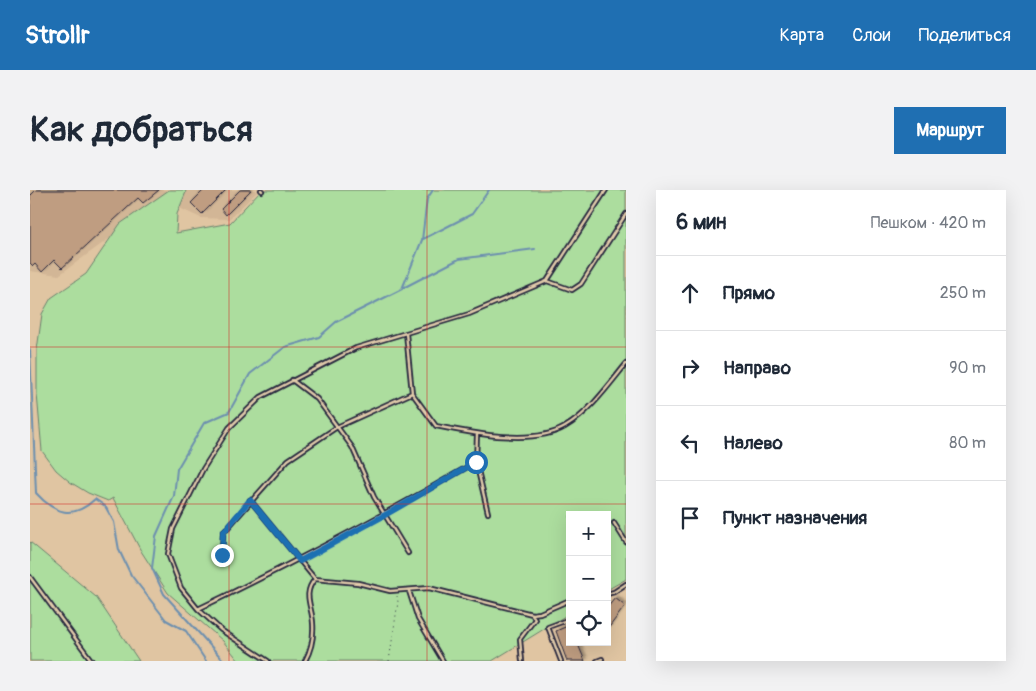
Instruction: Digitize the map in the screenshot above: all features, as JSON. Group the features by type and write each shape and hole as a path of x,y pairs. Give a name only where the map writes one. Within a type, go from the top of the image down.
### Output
{"lane":[{"path":"268,661 221,630 198,609 181,588 168,554 173,529 203,469 229,428 261,397 356,348 469,314 547,281 606,190"},
{"path":"547,281 572,290 581,284 626,214"},
{"path":"406,333 412,392 436,426 476,434 499,437 548,434 565,427 584,411 626,364"},
{"path":"292,380 317,399 352,447 374,497 408,553"},
{"path":"222,555 223,533 250,500 288,460 337,427 412,392"},
{"path":"476,434 476,462 488,513"},
{"path":"198,609 300,561 385,515 476,462"},
{"path":"250,500 314,579 358,583 396,591 429,588 532,614 540,613 568,601"},
{"path":"614,523 626,542"},
{"path":"30,577 92,661"},
{"path":"305,661 311,650 313,623 306,594 314,579"},
{"path":"611,593 626,584"},
{"path":"409,591 418,619 443,661"},
{"path":"522,661 520,639 534,623 535,619 532,614"},
{"path":"561,661 548,627 566,620"},
{"path":"597,661 602,659"}],"path":[{"path":"389,661 398,602 396,591"}],"shaded area":[{"path":"30,190 255,190 257,192 229,219 201,218 162,200 59,275 30,271"}],"green space":[{"path":"169,190 185,190 186,192 177,214 176,233 230,223 261,190 626,190 626,579 611,588 611,511 566,511 566,615 492,661 239,661 223,641 168,593 141,551 113,498 108,501 88,493 70,482 56,470 42,451 37,394 37,350 42,314 51,298 86,274 120,224"},
{"path":"30,542 96,597 139,661 30,661"}],"building":[{"path":"36,190 159,190 143,203 138,198 62,268 54,260 42,272 35,264 33,266 30,263 30,196"},
{"path":"204,190 226,190 202,214 191,203"},
{"path":"240,190 251,190 226,215 221,209"},
{"path":"615,598 625,606 611,625 611,603"},
{"path":"566,627 566,646 579,646 585,661 567,661 556,631"}],"waterway":[{"path":"224,661 164,594 152,568 156,536 174,496 177,469 204,423 229,412 250,374 285,347 319,337 336,322 402,289 422,240 427,199 433,190"},
{"path":"423,239 472,214 489,190"},
{"path":"403,288 459,259 535,249"},
{"path":"30,350 36,493 50,506 64,512 79,510 95,499 105,506 114,522 119,550 131,575 166,620 186,631 206,661"}],"route":[{"path":"222,555 223,533 250,500 300,561 385,515 476,462"}]}
